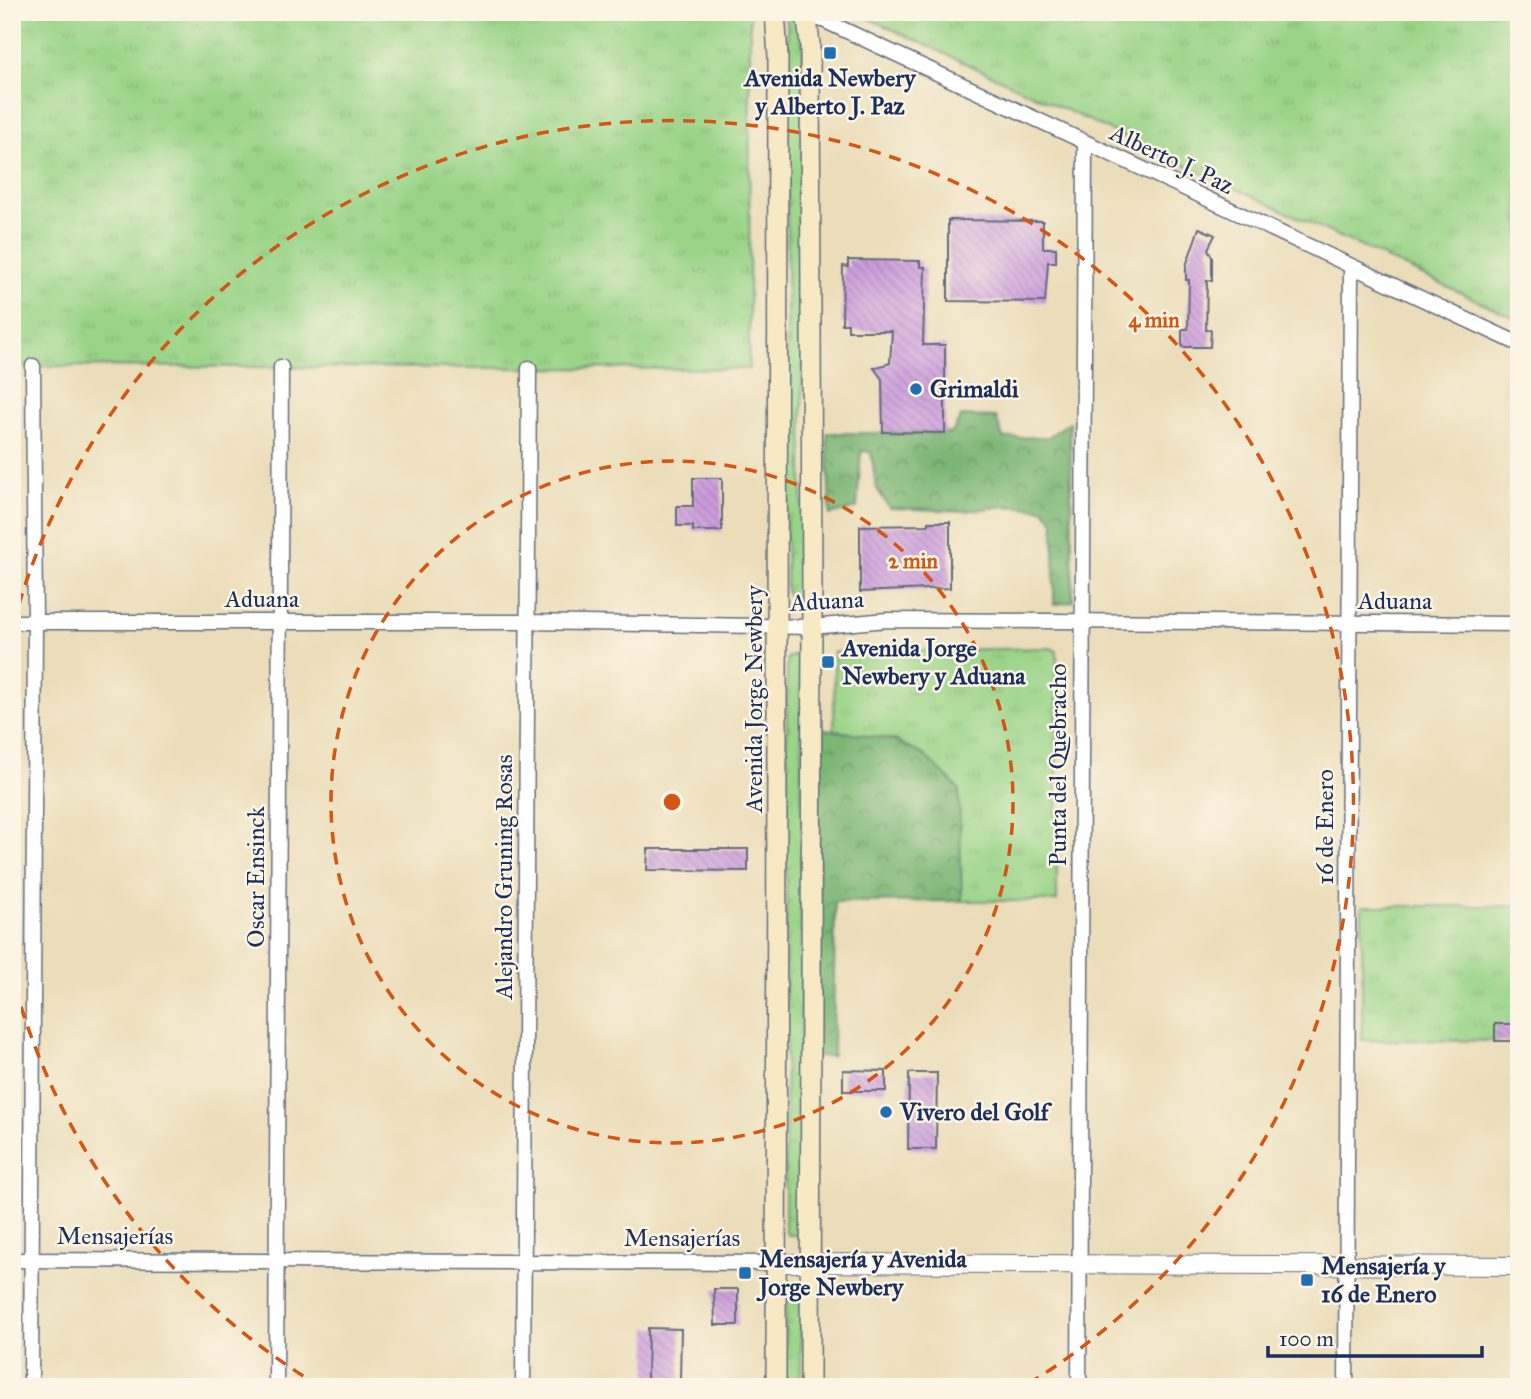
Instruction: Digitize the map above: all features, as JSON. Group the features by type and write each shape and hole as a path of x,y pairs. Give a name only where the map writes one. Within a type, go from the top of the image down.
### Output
{"main road":[{"name":"Avenida Jorge Newbery","path":"775,12 778,57 776,1387"},
{"path":"807,14 810,58 812,627 810,1387"}],"street":[{"name":"Alberto J. Paz","path":"807,14 1519,344"},
{"name":"Punta del Quebracho","path":"1079,1387 1085,143"},
{"name":"16 de Enero","path":"1346,1387 1351,267"},
{"path":"31,1387 35,622 33,366"},
{"name":"Oscar Ensinck","path":"276,1387 281,367"},
{"name":"Alejandro Gruning Rosas","path":"523,1387 529,368"},
{"name":"Aduana","path":"12,622 528,622 812,627 887,621 1519,624"},
{"name":"Mensajerías","path":"12,1260 1519,1266"}],"green space":[{"path":"12,12 750,12 749,369 12,366"},
{"path":"786,12 799,12 803,52 802,594 797,597 789,597 786,591"},
{"path":"855,12 1519,12 1519,320"},
{"path":"961,416 996,417 1003,438 1048,437 1070,422 1073,601 1054,605 1054,521 1044,509 1006,506 965,511 889,508 876,487 871,452 861,451 857,508 830,515 827,433 952,433"},
{"path":"1051,648 1057,651 1057,901 835,901 834,652"},
{"path":"797,654 801,659 802,672 800,1232 788,1235 785,1230 787,658"},
{"path":"818,728 895,740 924,755 959,789 962,901 835,902 833,1056 817,1057"},
{"path":"1362,906 1519,906 1519,1041 1362,1040"},
{"path":"796,1291 801,1295 801,1387 785,1387 786,1295"}],"building":[{"path":"948,220 1043,221 1043,248 1056,248 1056,262 1048,262 1045,302 948,301"},
{"path":"1199,228 1215,235 1208,249 1212,257 1212,281 1207,280 1206,330 1211,330 1210,347 1182,347 1182,329 1188,329 1189,280 1186,280 1186,266"},
{"path":"848,260 920,261 920,267 925,267 923,345 945,345 945,433 883,432 882,379 874,368 890,363 892,331 848,331 848,324 842,324 843,266 848,267"},
{"path":"693,478 722,478 722,531 693,531 693,526 677,526 677,506 693,506"},
{"path":"928,522 950,522 950,588 860,592 860,526 928,525"},
{"path":"648,849 748,849 748,871 647,870"},
{"path":"1495,1024 1519,1024 1519,1041 1495,1041"},
{"path":"843,1070 886,1071 886,1091 843,1091"},
{"path":"909,1073 937,1073 936,1149 908,1149"},
{"path":"714,1289 738,1289 738,1325 715,1325"},
{"path":"648,1328 681,1329 680,1382 647,1382"}],"place":[{"name":"Avenida Newbery y Alberto J. Paz","path":"830,53"},
{"name":"Grimaldi","path":"916,389"},
{"name":"Avenida Jorge Newbery y Aduana","path":"828,662"},
{"name":"Vivero del Golf","path":"886,1112"},
{"name":"Mensajería y Avenida Jorge Newbery","path":"745,1273"},
{"name":"Mensajería y 16 de Enero","path":"1307,1280"}]}
